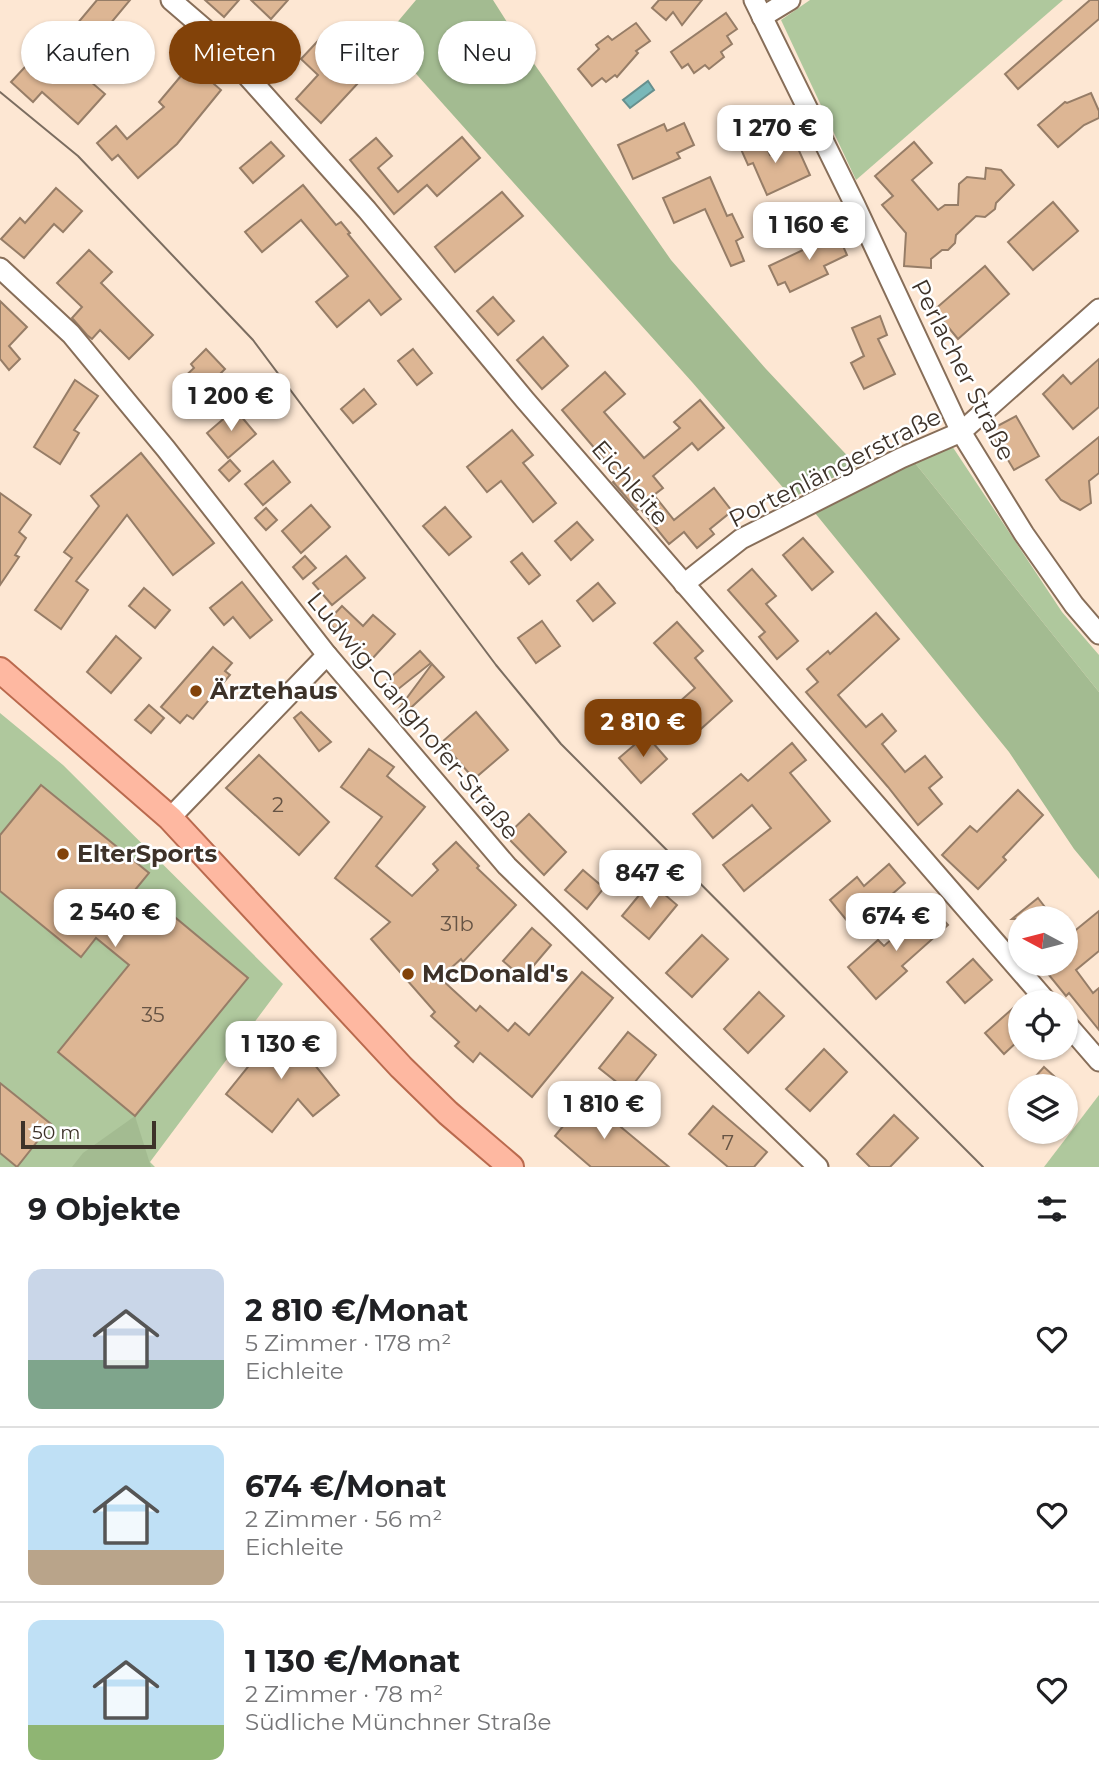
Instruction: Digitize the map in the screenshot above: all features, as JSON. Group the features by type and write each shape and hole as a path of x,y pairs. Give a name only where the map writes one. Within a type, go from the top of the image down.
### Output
{"main road":[{"path":"0,670 170,818 390,1057 447,1113 511,1167"}],"street":[{"name":"Eichleite","path":"170,0 207,31 367,210 525,400 1037,990"},
{"path":"758,8 790,0"},
{"name":"Perlacher Straße","path":"758,8 855,205 961,432 1024,534 1074,605 1099,634"},
{"name":"Ludwig-Ganghofer-Straße","path":"0,268 71,334 166,449 327,655 507,866 814,1166"},
{"name":"Portenlängerstraße","path":"684,583 741,539 891,463 961,432 1099,309"},
{"path":"170,818 327,655"},
{"path":"1078,1037 1099,1061"}],"green space":[{"path":"416,0 493,0 506,21 438,21 438,84 536,84 536,66 671,260 766,369 857,466 792,498 424,83 424,21 398,21"},
{"path":"810,0 1063,0 856,180 781,20"},
{"path":"952,446 1062,612 1099,655 1099,692 915,463"},
{"path":"915,463 1099,692 1099,879 1074,849 1009,752 815,513"},
{"path":"0,713 63,765 283,984 150,1162 155,1167 0,1167"},
{"path":"1099,1095 1099,1167 1044,1167 1062,1144 1078,1144 1078,1122"},
{"path":"135,1116 151,1167 72,1167 83,1153"}],"water":[{"path":"648,81 654,90 630,108 623,100"}],"building":[{"path":"97,0 130,0 112,21 79,21"},
{"path":"205,0 239,0 224,17"},
{"path":"251,0 288,0 271,19"},
{"path":"659,0 702,0 682,25 673,12 666,20 652,8"},
{"path":"1090,0 1099,0 1099,19 1018,89 1005,74"},
{"path":"726,13 737,29 727,36 732,44 721,52 724,57 709,69 705,65 694,73 688,64 682,68 671,52"},
{"path":"636,23 650,41 636,51 638,53 617,77 615,75 606,82 602,78 592,86 578,69 599,49 596,45 608,36 612,40"},
{"path":"315,44 315,72 301,59"},
{"path":"21,71 21,84 93,84 105,94 78,124 42,92 33,102 11,82"},
{"path":"315,78 315,84 357,84 321,123 296,99"},
{"path":"174,84 214,84 221,90 177,144 138,178 118,155 112,160 97,143 116,126 127,139 164,107 159,102"},
{"path":"1091,93 1099,111 1099,118 1084,125 1058,147 1038,125 1065,102"},
{"path":"684,123 694,145 677,153 680,158 633,179 618,145 664,124 667,131"},
{"path":"462,137 480,158 437,196 427,185 394,214 350,160 376,138 392,156 378,168 398,192"},
{"path":"762,137 770,155 796,144 810,175 767,195 753,163 748,165 740,147"},
{"path":"271,142 284,156 253,183 240,168"},
{"path":"914,142 932,163 912,180 938,210 945,205 958,205 959,184 967,177 985,179 986,168 1001,170 1014,185 996,203 995,209 985,217 976,216 956,235 955,243 948,250 942,250 931,259 931,268 904,266 906,233 882,205 893,196 875,176"},
{"path":"710,177 727,216 732,214 743,237 736,241 744,261 731,266 705,209 674,223 663,198"},
{"path":"303,185 336,225 341,222 401,299 381,315 369,300 337,327 316,302 348,276 301,220 262,252 245,232"},
{"path":"56,188 82,211 63,232 54,224 24,258 1,239 20,218 25,223"},
{"path":"502,192 523,216 455,272 435,247"},
{"path":"1053,202 1078,231 1033,270 1008,242"},
{"path":"835,228 847,255 824,266 828,274 790,292 785,282 778,285 769,266 820,242 817,236"},
{"path":"89,250 112,272 101,283 153,335 129,359 100,330 92,339 87,335 72,318 82,307 57,283"},
{"path":"985,266 1009,294 958,339 934,310"},
{"path":"493,297 514,321 498,335 477,311"},
{"path":"0,301 27,327 9,346 20,359 9,370 0,359"},
{"path":"880,316 887,335 878,339 895,374 864,389 851,363 864,356 852,328"},
{"path":"543,337 568,366 542,389 517,360"},
{"path":"206,349 225,369 198,401 179,382 194,368 191,364"},
{"path":"413,349 432,373 417,385 398,361"},
{"path":"1099,359 1099,407 1073,429 1043,394 1063,375 1071,384"},
{"path":"605,372 625,394 604,412 644,458 680,428 674,422 700,400 724,428 698,450 692,443 653,476 663,488 654,495 674,520 714,488 732,511 710,529 714,534 697,548 684,532 669,544 640,508 637,510 613,482 619,477 562,410"},
{"path":"75,380 98,396 74,430 79,433 60,464 34,447"},
{"path":"364,389 376,404 353,423 341,409"},
{"path":"235,409 256,434 228,458 207,433"},
{"path":"1016,416 1039,456 1014,470 990,430"},
{"path":"512,430 533,455 523,463 556,503 533,522 501,481 487,492 467,467"},
{"path":"1099,437 1099,473 1089,481 1091,503 1080,510 1061,500 1046,480"},
{"path":"141,453 214,543 173,575 127,515 76,581 88,590 61,629 35,610 72,558 64,552 99,506 91,496"},
{"path":"230,460 240,471 229,481 219,470"},
{"path":"273,461 290,482 263,505 245,484"},
{"path":"0,493 31,515 19,532 26,538 15,555 19,557 0,585"},
{"path":"311,505 330,527 301,553 282,531"},
{"path":"445,507 471,537 449,555 423,526"},
{"path":"266,508 277,520 266,530 255,518"},
{"path":"577,522 593,540 571,560 555,541"},
{"path":"803,538 833,572 812,590 783,555"},
{"path":"522,553 540,575 529,584 511,562"},
{"path":"305,556 316,568 303,579 293,567"},
{"path":"346,556 365,578 332,605 313,583"},
{"path":"752,569 776,596 766,604 798,641 777,659 759,637 765,632 728,590"},
{"path":"242,582 272,620 250,638 233,617 224,625 210,608"},
{"path":"598,583 615,603 593,621 577,601"},
{"path":"144,588 170,610 155,628 129,606"},
{"path":"342,606 363,626 373,615 395,634 371,660 327,622"},
{"path":"876,613 899,639 838,695 866,727 882,714 896,731 882,744 905,772 925,756 942,777 929,788 942,804 918,825 806,692 818,682 807,669 828,651 830,654"},
{"path":"542,621 560,646 536,663 518,638"},
{"path":"677,622 703,651 695,658 732,701 692,737 669,711 695,688 654,643"},
{"path":"116,636 141,658 111,693 87,672"},
{"name":"Ärztehaus","path":"213,647 232,663 225,671 230,675 193,719 187,715 180,723 161,707"},
{"path":"420,651 431,663 392,694 383,684"},
{"path":"432,664 444,677 403,715 398,710"},
{"path":"149,705 164,718 151,733 135,720"},
{"path":"301,712 331,742 319,751 294,718"},
{"path":"476,712 508,750 474,779 442,742"},
{"path":"646,735 667,759 641,783 619,758"},
{"path":"792,743 806,760 790,773 830,821 744,891 723,865 771,828 752,805 713,838 693,814 741,774 748,781"},
{"path":"369,749 394,767 387,776 425,807 376,866 412,896 438,870 433,864 456,842 479,866 477,868 516,905 463,962 461,959 440,978 476,1011 480,1006 508,1031 515,1023 529,1035 582,972 613,998 532,1097 480,1053 473,1062 455,1046 459,1042 431,1016 435,1012 371,939 390,922 335,878 382,817 341,787"},
{"path":"259,755 329,822 299,855 226,788"},
{"path":"41,785 149,873 135,890 168,918 171,914 248,978 135,1116 58,1052 129,965 96,938 81,957 0,891 0,835"},
{"path":"1018,790 1043,815 1003,857 1006,860 978,889 942,855 970,826 977,832"},
{"path":"529,814 566,852 544,875 506,836"},
{"path":"889,864 905,883 883,902 878,896 848,922 830,900 857,877 864,886"},
{"path":"583,870 604,888 587,909 565,890"},
{"path":"650,882 677,905 649,939 622,916"},
{"path":"1038,898 1044,906 1028,906"},
{"path":"930,905 948,925 902,966 907,971 876,999 848,967 878,940 884,946"},
{"path":"1099,911 1099,951 1078,968 1078,928"},
{"path":"532,928 551,945 523,978 503,961"},
{"path":"702,935 728,959 692,997 666,973"},
{"path":"973,959 992,980 965,1003 947,982"},
{"path":"1078,973 1093,993 1099,988 1099,1030 1078,1004 1078,990 1061,990 1050,976 1078,976"},
{"path":"759,992 784,1016 748,1053 724,1029"},
{"path":"1008,1013 1008,1050 1004,1054 985,1033"},
{"path":"282,1024 339,1095 313,1116 298,1099 272,1132 226,1094 260,1052 255,1046"},
{"path":"628,1032 656,1055 628,1091 599,1068"},
{"path":"824,1049 847,1072 810,1111 786,1089"},
{"path":"1044,1067 1052,1074 1038,1074"},
{"path":"0,1083 51,1124 17,1167 0,1153"},
{"path":"586,1098 669,1167 591,1167 555,1136"},
{"path":"713,1106 767,1152 754,1167 728,1167 689,1134"},
{"path":"894,1115 918,1138 890,1167 870,1167 857,1154"}],"tram line":[{"path":"0,92 78,156 253,340 496,665 561,744 983,1167"}],"place":[{"name":"Ärztehaus","path":"196,691"},
{"name":"ElterSports","path":"63,854"},
{"name":"McDonald's","path":"408,974"}]}
